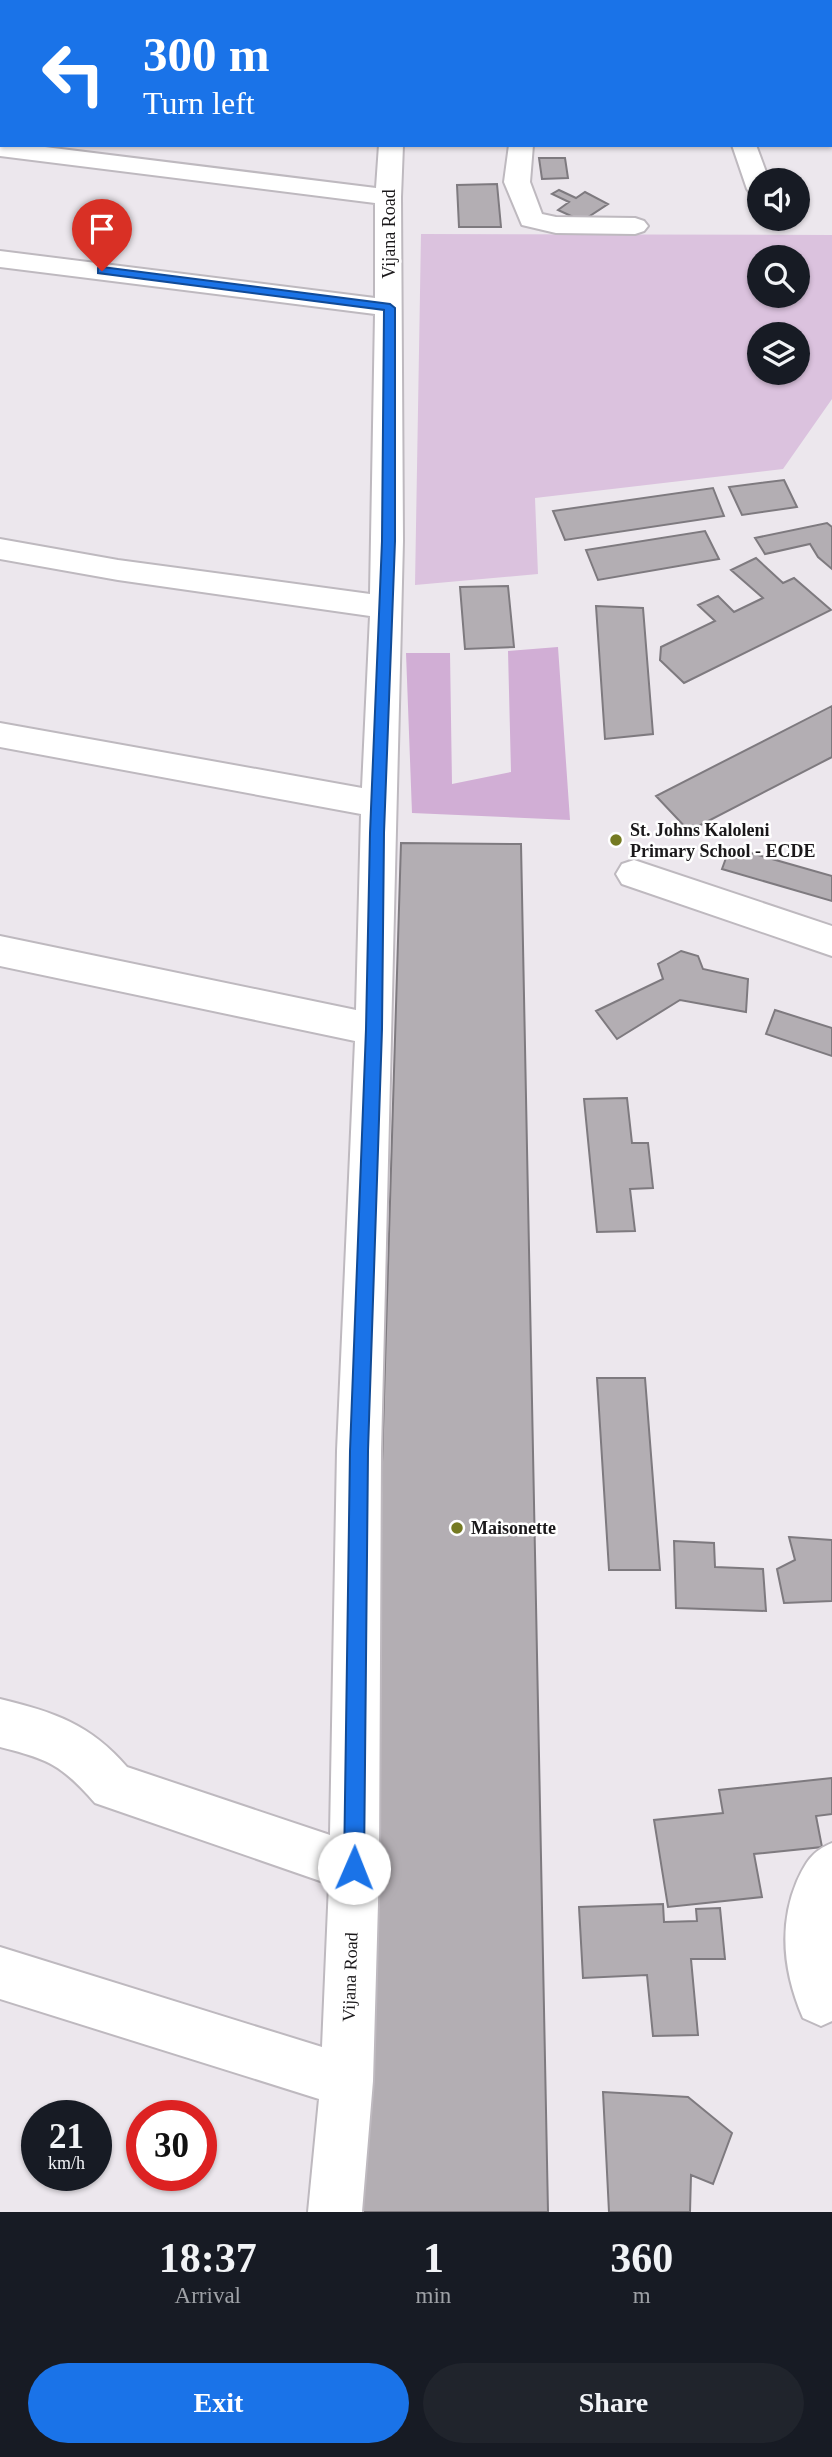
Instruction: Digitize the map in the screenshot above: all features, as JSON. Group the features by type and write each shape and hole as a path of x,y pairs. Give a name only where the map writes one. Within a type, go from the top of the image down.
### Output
{"street":[{"name":"Vijana Road","path":"335,2212 346,2081 354,1868 359,1451 385,607 390,308 388,197 391,147"},
{"path":"521,147 517,182 531,220 556,226 635,226"},
{"path":"745,147 753,168"},
{"path":"0,149 388,197"},
{"path":"0,259 390,308"},
{"path":"0,549 118,570 385,607"},
{"path":"0,736 378,804"},
{"path":"634,874 832,941"},
{"path":"0,951 113,974 211,998 374,1029"},
{"path":"0,1723 57,1737 90,1759 112,1786 354,1868"},
{"path":"821,2000 811,1955 810,1915 819,1885 832,1868"},
{"path":"0,1973 346,2081"}],"shaded area":[{"path":"421,234 832,235 832,399 783,469 535,498 538,574 415,585"},
{"path":"558,647 570,820 412,813 406,653 450,653 452,784 511,772 508,651"}],"building":[{"path":"539,158 565,158 568,178 542,179"},
{"path":"497,184 501,227 459,227 457,185"},
{"path":"559,190 576,198 585,192 608,204 582,221 558,210 569,202 552,194"},
{"path":"784,480 797,507 742,515 729,487"},
{"path":"713,488 724,516 565,540 553,511"},
{"path":"827,523 832,527 832,569 818,557 810,544 765,554 755,538"},
{"path":"705,531 719,559 598,580 586,550"},
{"path":"756,558 783,583 794,578 831,610 684,683 660,660 661,647 715,621 698,605 718,596 734,612 763,598 731,570"},
{"path":"508,586 514,647 465,649 460,587"},
{"path":"596,606 643,608 653,734 605,739"},
{"path":"832,706 832,757 689,831 656,796"},
{"name":"Maisonette","path":"401,843 521,844 548,2212 359,2212"},
{"path":"730,847 832,876 832,901 722,869"},
{"path":"681,951 698,956 703,969 748,979 746,1012 680,1000 617,1039 596,1011 663,979 658,964"},
{"path":"775,1010 832,1028 832,1056 766,1034"},
{"path":"627,1098 632,1143 648,1143 653,1188 630,1189 635,1231 597,1232 584,1099"},
{"path":"597,1378 645,1378 660,1570 609,1570"},
{"path":"789,1537 832,1540 832,1601 784,1603 777,1569 795,1560"},
{"path":"674,1541 714,1543 715,1567 763,1569 766,1611 676,1608"},
{"path":"832,1778 832,1814 816,1816 822,1847 754,1854 762,1897 668,1907 654,1820 723,1813 719,1790"},
{"path":"663,1904 664,1922 697,1921 696,1909 720,1908 725,1959 691,1959 698,2035 653,2036 647,1975 583,1978 579,1907"},
{"path":"603,2092 688,2097 732,2133 713,2184 691,2175 690,2212 609,2212"}],"place":[{"name":"St. Johns Kaloleni Primary School - ECDE","path":"616,840"},
{"name":"Maisonette","path":"457,1528"}],"route":[{"path":"102,271 390,308 388,541 359,1451 354,1868"}]}
